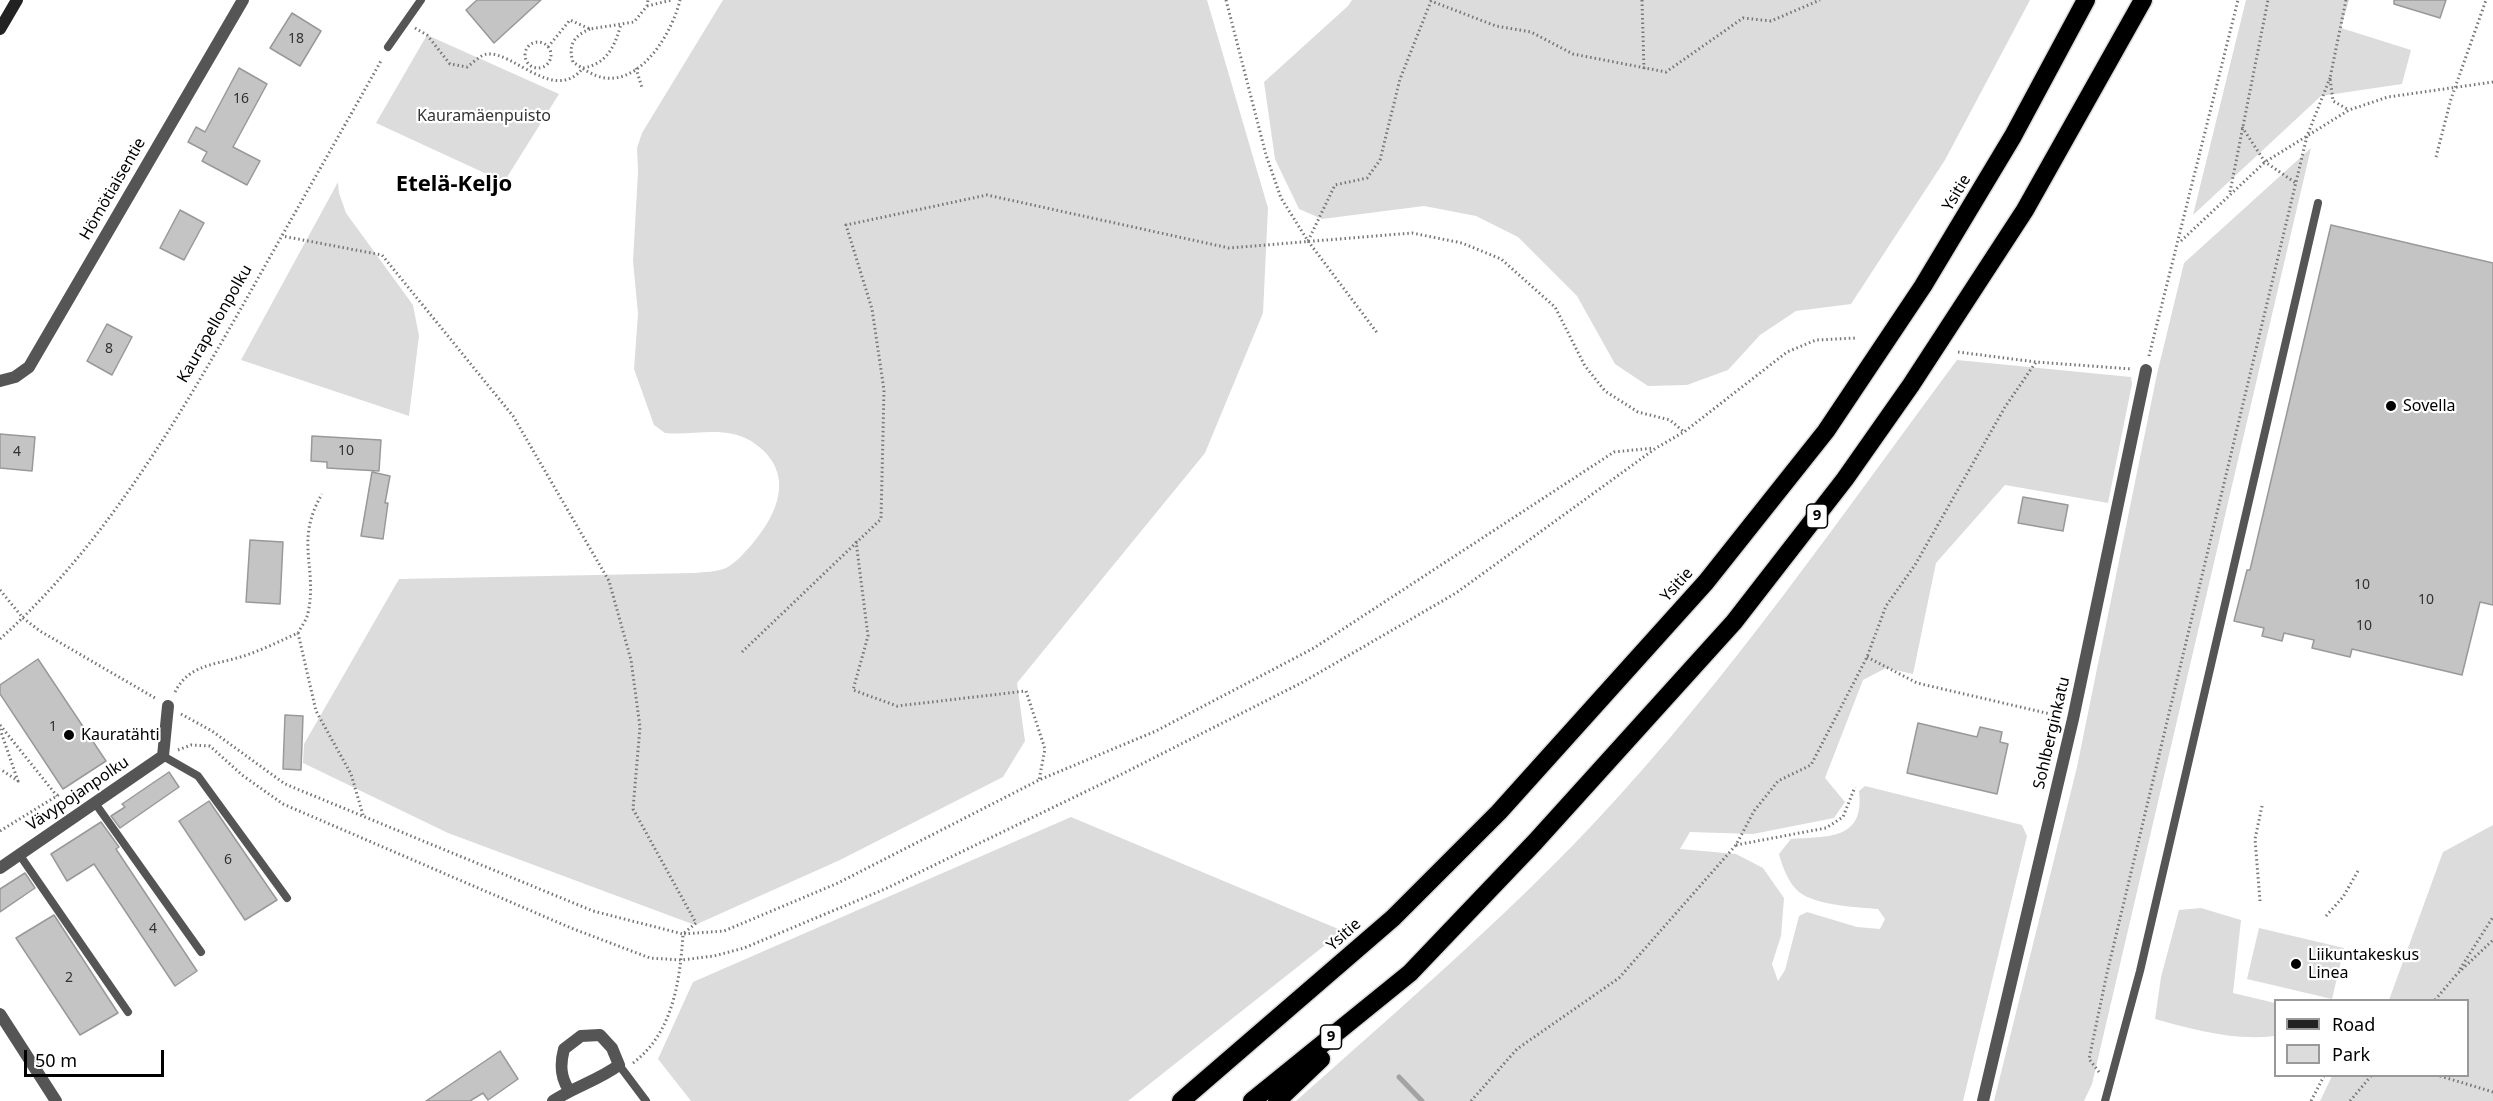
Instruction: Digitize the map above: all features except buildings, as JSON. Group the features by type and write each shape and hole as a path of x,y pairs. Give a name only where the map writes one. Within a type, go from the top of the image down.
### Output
{"highway":[{"name":"Ysitie","path":"1181,1101 1271,1026 1402,910 1499,812 1706,582 1826,431 1923,286 2013,136 2086,0"},
{"name":"9","path":"1252,1101 1410,973 1535,842 1734,622 1845,479 1911,385 2025,210 2143,0"},
{"path":"1277,1101 1410,973"}],"street":[{"path":"0,29 17,0"},
{"name":"Hömötiaisentie","path":"0,381 15,377 29,367 243,0"},
{"name":"Sohlberginkatu","path":"1983,1101 2073,719 2146,370"},
{"path":"163,756 168,706"},
{"name":"Vävypojanpolku","path":"0,868 163,756"},
{"path":"0,1014 56,1101"},
{"path":"553,1101 569,1090 605,1075 619,1065 612,1048 600,1035 581,1036 564,1049 560,1064 564,1084 569,1090"}],"lane":[{"path":"388,46 421,0"},
{"path":"2105,1101 2143,960 2318,203"},
{"path":"163,756 198,776 287,898"},
{"path":"95,803 201,952"},
{"path":"19,854 128,1012"},
{"path":"619,1065 646,1101"}],"path":[{"path":"648,0 647,6 634,22 590,29 574,39 569,50 573,62 606,78 622,75 642,65 664,40 675,20 680,0"},
{"path":"647,6 672,0"},
{"path":"1226,0 1270,166 1281,198 1308,241 1378,334"},
{"path":"1642,0 1644,70"},
{"path":"1308,241 1335,186 1367,178 1380,160 1400,79 1431,1 1496,26 1531,32 1573,54 1644,70 1666,72 1743,18 1771,21 1820,0"},
{"path":"1958,352 2036,362 2146,370 2180,242 2238,0"},
{"path":"2229,193 2268,0"},
{"path":"2109,1085 2089,1059 2307,136 2330,78 2346,0"},
{"path":"2436,158 2455,88 2486,0"},
{"path":"548,47 570,20 590,29"},
{"path":"405,22 428,35 450,64 467,67 484,54 493,54 537,76 559,80 577,76 583,68 595,66 607,57 617,40 621,24"},
{"path":"540,43 548,47 551,58 547,65 540,68 529,63 526,56 532,45 540,43"},
{"name":"Kaurapellonpolku","path":"0,639 23,618 103,525 151,459 282,236 388,46"},
{"path":"636,68 642,88"},
{"path":"2330,78 2333,101 2349,110"},
{"path":"2180,242 2229,193 2265,162 2349,110 2388,97 2493,82"},
{"path":"2242,127 2265,162 2296,183"},
{"path":"742,652 881,519 884,390 872,309 846,225 987,195 1229,248 1412,233 1462,243 1501,258 1555,307 1585,366 1605,391 1638,412 1670,420 1684,432"},
{"path":"282,236 382,255 513,416 609,581 631,660 640,727 633,810 696,923 683,934 681,960 668,1018 656,1043 636,1060"},
{"path":"163,756 191,745 210,746 242,775 283,804 571,928 650,958 681,960 714,956 744,948 885,889 1124,773 1303,682 1456,593 1656,448 1684,432 1787,352 1816,340 1856,338"},
{"path":"1471,1101 1517,1049 1619,978 1736,845 1754,811 1778,781 1811,765 1867,657 1886,606 1915,566 2005,407 2036,362"},
{"path":"0,590 23,618 82,657 212,731 285,784 593,911 683,934 724,931 838,883 1039,780 1156,731 1314,648 1614,452 1656,448"},
{"path":"168,706 181,680 202,665 238,658 298,633 308,614 307,536 310,514 322,494"},
{"path":"856,541 868,636 853,690 897,706 1026,691 1045,749 1039,780"},
{"path":"298,633 316,711 351,774 363,815"},
{"path":"1867,657 1917,683 2073,719"},
{"path":"0,727 18,781 0,769"},
{"path":"0,727 58,795 0,831"},
{"path":"1736,845 1826,828 1843,817 1855,787"},
{"path":"2260,901 2255,839 2262,806"},
{"path":"2326,916 2343,897 2358,871"},
{"path":"2457,974 2493,917"},
{"path":"2436,999 2457,974 2493,940"},
{"path":"2311,1101 2323,1077"},
{"path":"2350,1101 2370,1077"},
{"path":"2443,1077 2493,1092"}],"green space":[{"path":"723,0 1207,0 1268,208 1263,313 1205,453 1017,683 1025,741 1003,777 840,860 695,925 448,833 303,763 304,744 399,579 715,571 726,568 741,557 771,517 779,490 778,477 774,464 765,452 751,441 730,433 665,433 654,425 634,369 638,314 633,261 638,172 637,148 642,133"},
{"path":"1352,0 2030,0 1945,160 1851,304 1796,311 1760,335 1728,370 1687,385 1648,386 1615,364 1577,296 1518,237 1476,216 1424,206 1322,219 1299,209 1275,159 1264,82"},
{"path":"2246,0 2349,0 2341,28 2411,50 2402,84 2321,96 2193,215"},
{"name":"Kauramäenpuisto","path":"427,35 559,94 504,182 376,123"},
{"path":"2311,148 2092,1084 2084,1101 1994,1101 2077,767 2157,374 2184,263"},
{"path":"338,182 346,213 413,305 419,336 409,416 241,360"},
{"path":"1957,360 2131,377 2132,384 2108,503 2005,485 1936,563 1913,674 1886,668 1863,680 1825,778 1845,802 1834,818 1753,834 1690,832 1680,849 1736,854 1763,868 1784,898 1781,936 1772,964 1778,981 1785,970 1799,916 1807,912 1857,927 1880,929 1885,919 1878,909 1826,903 1807,897 1795,889 1789,880 1779,854 1791,839 1830,836 1850,827 1856,819 1859,807 1859,791 1865,786 2022,825 2027,836 1963,1101 1296,1101 1524,894 1561,858 1645,767 1739,653"},
{"path":"1071,817 1343,931 1128,1101 691,1101 658,1059 693,982"},
{"path":"2493,825 2493,1101 2320,1101 2332,1077 2469,1077 2469,999 2389,999 2443,852"},
{"path":"2201,908 2241,920 2233,993 2274,1003 2274,1036 2230,1036 2155,1019 2161,977 2179,910"},
{"name":"Liikuntakeskus Linea","path":"2259,928 2344,948 2332,999 2247,979"}],"waterway":[{"path":"1399,1077 1422,1101"}],"place":[{"name":"Sovella","path":"2391,406"},
{"name":"Kauratähti","path":"69,735"},
{"name":"Liikuntakeskus Linea","path":"2296,964"}],"district":[{"name":"Etelä-Keljo","path":"454,185"}]}
